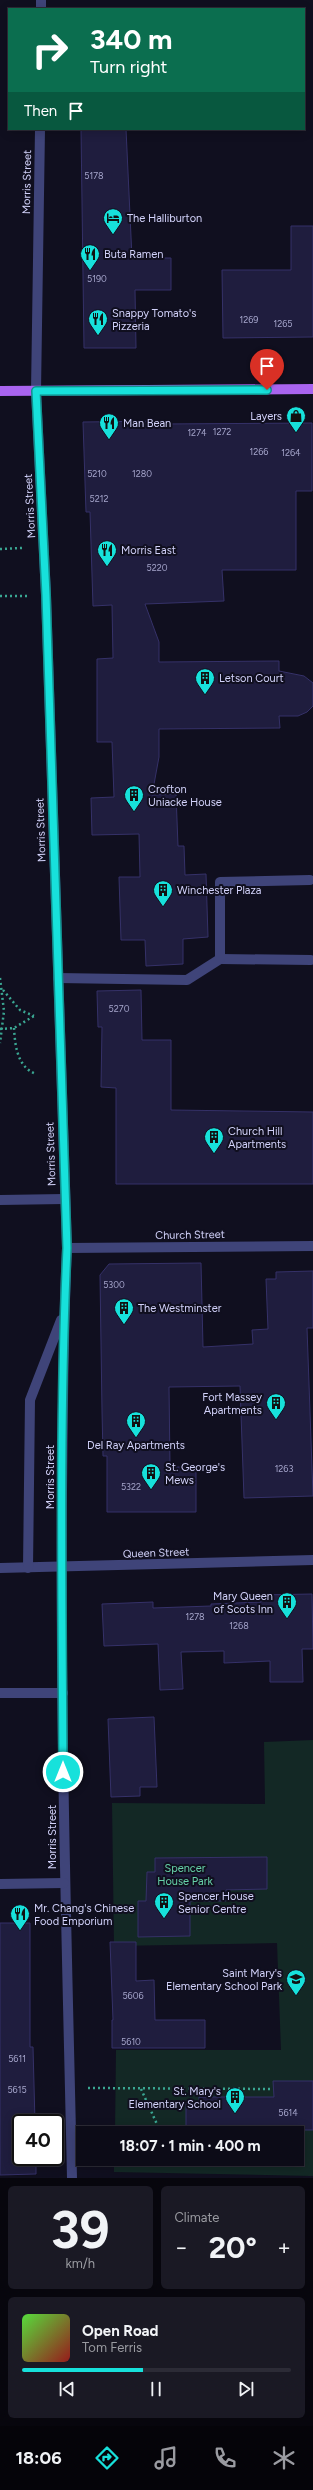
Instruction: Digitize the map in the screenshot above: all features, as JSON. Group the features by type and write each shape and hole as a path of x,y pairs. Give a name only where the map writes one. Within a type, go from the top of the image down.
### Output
{"main road":[{"path":"0,392 313,389"}],"street":[{"name":"Morris Street","path":"40,130 36,391 46,595 64,1199 67,1248 64,1312 62,1567 64,1883 72,2178"},
{"path":"220,959 220,882 310,880"},
{"path":"58,978 187,980 220,959 311,960"},
{"path":"0,1200 64,1199"},
{"name":"Church Street","path":"67,1248 313,1246"},
{"path":"28,1568 30,1554 30,1400 64,1312"},
{"name":"Queen Street","path":"0,1568 313,1560"},
{"path":"0,1693 63,1693"},
{"path":"0,1884 64,1883"}],"path":[{"path":"0,549 22,548"},
{"path":"0,596 46,595"},
{"path":"0,978 3,990 2,1029 0,1043"},
{"path":"2,1029 14,1028 34,1016 20,1010 3,990"},
{"path":"14,1028 15,1047 19,1058 26,1067 36,1074"},
{"path":"70,2088 274,2089"},
{"path":"141,2088 157,2126"}],"green space":[{"name":"Spencer House Park","path":"313,1740 313,2176 114,2172 114,2166 304,2166 304,2126 115,2126 116,2050 281,2050 277,1943 114,1946 112,1803 265,1804 264,1742"}],"building":[{"path":"81,130 126,130 132,258 171,258 171,290 135,290 136,348 84,348"},
{"path":"291,226 313,226 313,337 223,338 222,270 291,270"},
{"path":"162,421 162,424 312,423 312,491 296,491 296,570 222,570 224,601 145,604 159,642 159,662 279,661 279,671 304,676 313,683 313,706 307,712 298,716 279,716 280,728 159,729 159,757 152,795 176,794 178,846 184,846 185,875 206,874 208,937 183,939 183,964 146,966 145,940 121,940 119,877 140,877 139,834 92,835 91,798 114,797 112,742 97,742 97,659 113,658 112,605 93,606 90,512 86,512 83,422"},
{"name":"Church Hill Apartments","path":"141,990 142,1040 171,1040 171,1110 313,1112 313,1184 116,1184 116,1088 101,1087 102,1027 98,1027 97,991"},
{"path":"201,1263 203,1347 253,1344 252,1330 268,1329 266,1279 276,1279 276,1272 313,1271 313,1328 307,1328 313,1496 244,1498 240,1386 169,1387 170,1467 196,1467 196,1512 107,1512 107,1456 103,1456 100,1275 109,1264"},
{"path":"312,1594 313,1649 302,1649 303,1682 270,1682 270,1661 224,1663 224,1651 181,1652 183,1689 160,1690 158,1644 104,1646 102,1604 153,1602 153,1608 211,1606 211,1604 261,1602 260,1595"},
{"path":"154,1717 157,1787 140,1787 140,1796 111,1797 108,1719"},
{"path":"267,1857 267,1889 226,1890 226,1901 190,1901 190,1936 138,1937 138,1901 146,1901 147,1872 155,1872 155,1858"},
{"path":"0,1923 30,1923 30,2047 33,2047 35,2114 12,2114 12,2166 36,2166 36,2174 0,2175"},
{"path":"110,1942 136,1942 136,1981 154,1980 155,2020 205,2020 205,2048 112,2048 113,2020"},
{"name":"St. Mary's Elementary School","path":"273,2081 313,2081 313,2130 304,2130 304,2126 186,2126 186,2102 199,2103 199,2097 274,2097"}],"place":[{"name":"The Halliburton","path":"113,235"},
{"name":"Buta Ramen","path":"90,271"},
{"name":"Snappy Tomato's Pizzeria","path":"98,336"},
{"name":"Layers","path":"296,433"},
{"name":"Man Bean","path":"109,440"},
{"name":"Morris East","path":"107,567"},
{"name":"Letson Court","path":"205,695"},
{"name":"Crofton Uniacke House","path":"134,812"},
{"name":"Winchester Plaza","path":"163,907"},
{"name":"Church Hill Apartments","path":"214,1154"},
{"name":"The Westminster","path":"124,1325"},
{"name":"Fort Massey Apartments","path":"276,1420"},
{"name":"Del Ray Apartments","path":"136,1438"},
{"name":"St. George's Mews","path":"151,1490"},
{"name":"Mary Queen of Scots Inn","path":"287,1619"},
{"name":"Spencer House Senior Centre","path":"164,1919"},
{"name":"Mr. Chang's Chinese Food Emporium","path":"20,1931"},
{"name":"Saint Mary's Elementary School Park","path":"296,1996"},
{"name":"St. Mary's Elementary School","path":"235,2114"}],"route":[{"path":"63,1772 62,1567 64,1312 67,1248 64,1199 46,595 36,391 267,390"}]}
